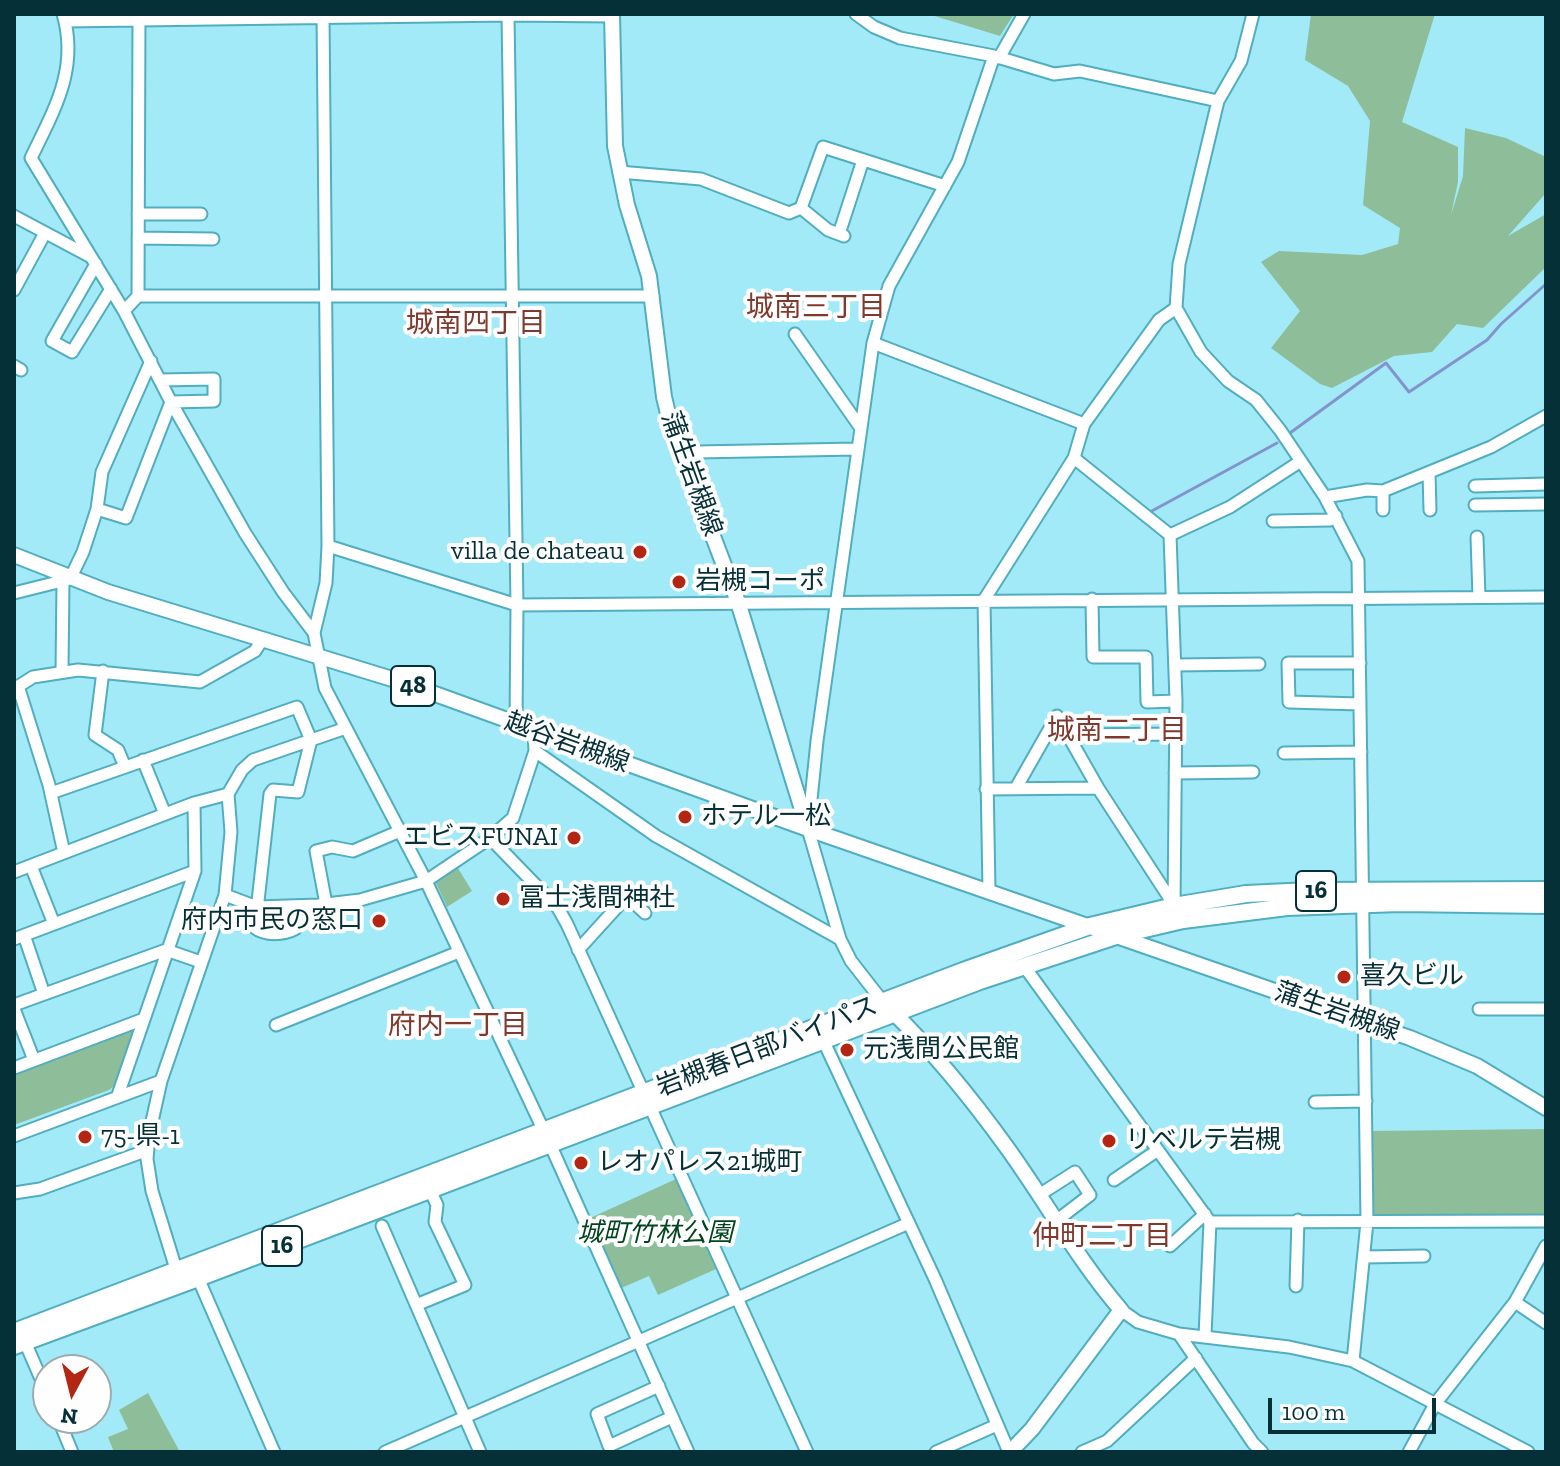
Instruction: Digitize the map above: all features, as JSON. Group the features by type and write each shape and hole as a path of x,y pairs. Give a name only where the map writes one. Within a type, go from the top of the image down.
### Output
{"highway":[{"name":"岩槻春日部バイパス","path":"648,1100 824,1042 889,1008 1119,935 1183,920 1361,897 1546,890"},
{"name":"岩槻春日部バイパス","path":"18,1340 176,1269 547,1138 889,1008 1090,926 1174,906 1246,894 1546,905"},
{"name":"岩槻春日部バイパス","path":"18,1340 198,1278 430,1190 547,1138"}],"main road":[{"name":"蒲生岩槻線","path":"612,15 613,116 619,172 653,296 664,397 681,457 738,602 808,829"},
{"name":"越谷岩槻線","path":"14,555 66,580 402,682 808,829 1119,935"},
{"name":"蒲生岩槻線","path":"1119,935 1410,1038 1477,1066 1546,1108"},
{"path":"889,1008 956,1081 1007,1148 1101,1287 1121,1310 1032,1429 1010,1452"}],"street":[{"path":"856,14 874,27 900,38 996,57 1054,74 1080,71 1218,101"},
{"path":"889,1008 851,961 840,939 808,829 817,741 873,343 889,286 958,162 996,57 1024,14"},
{"path":"1253,14 1241,61 1218,101 1179,264 1176,308 1201,352 1228,381 1256,400 1301,461 1336,516 1358,561 1367,1222 1353,1361"},
{"path":"508,15 514,294 516,724"},
{"path":"612,15 64,18 68,58 63,92 31,158 124,311 245,533 314,633 325,688 426,881 547,1138 688,1452"},
{"path":"314,633 326,583 328,546 323,16"},
{"path":"124,311 138,296 139,17"},
{"path":"619,172 701,179 789,213 801,208 823,147 945,186"},
{"path":"801,208 828,230 842,235 863,160"},
{"path":"138,214 201,214"},
{"path":"14,216 94,261"},
{"path":"14,290 45,233"},
{"path":"138,238 213,239"},
{"path":"94,261 52,341 72,352 111,289"},
{"path":"138,296 653,296"},
{"path":"989,891 984,600 1074,458 1084,424 1159,320 1176,308"},
{"path":"795,334 860,427"},
{"path":"873,343 1084,424"},
{"path":"62,671 66,580 83,552 97,509 102,472 151,361"},
{"path":"160,380 214,379 214,401 171,402"},
{"path":"97,509 126,518 171,402"},
{"path":"1325,497 1367,490 1383,491 1491,447 1546,416"},
{"path":"681,457 697,452 857,449"},
{"path":"1074,458 1170,535 1176,701 1174,906"},
{"path":"1170,535 1230,507 1301,461"},
{"path":"1429,473 1430,510"},
{"path":"1475,486 1546,484"},
{"path":"1383,491 1383,510"},
{"path":"1475,505 1546,504"},
{"path":"1273,521 1330,520 1336,516"},
{"path":"1477,537 1479,597"},
{"path":"328,546 517,605 1546,597"},
{"path":"14,593 66,580"},
{"path":"1092,599 1093,657 1146,657 1147,702 1176,701"},
{"path":"64,853 51,793 16,688 33,677 62,671 103,671 200,682 255,651 262,640"},
{"path":"1360,663 1288,663 1289,702 1360,704"},
{"path":"1175,665 1259,664"},
{"path":"103,671 95,735 118,750 125,767"},
{"path":"51,793 297,707 311,740 298,792 273,790 270,794 255,928 286,934 295,929 298,906"},
{"path":"1016,788 1057,716 1098,788 1174,906"},
{"path":"176,1269 152,1191 148,1150 152,1113 225,895 231,832 228,794 242,770 253,760 346,728"},
{"path":"225,895 257,907 298,906 360,900 426,881 490,838 513,818 535,751 534,732"},
{"path":"1068,735 1175,734"},
{"path":"535,751 656,836 840,939"},
{"path":"1284,753 1361,752"},
{"path":"143,760 165,814"},
{"path":"1175,773 1253,772"},
{"path":"986,789 1098,788"},
{"path":"14,872 194,803 228,794"},
{"path":"118,1095 195,871 194,803"},
{"path":"326,904 316,851 332,847 353,851 400,831"},
{"path":"490,838 558,908 807,1452"},
{"path":"31,866 54,924"},
{"path":"44,994 19,937 195,871"},
{"path":"578,950 627,896 645,913"},
{"path":"34,1060 14,1007 166,950 201,962"},
{"path":"276,1025 459,952"},
{"path":"1024,966 1208,1218 1205,1336"},
{"path":"1479,1009 1546,1009"},
{"path":"14,1068 144,1019"},
{"path":"824,1042 909,1223 1010,1452"},
{"path":"14,1136 161,1081"},
{"path":"1315,1102 1366,1101"},
{"path":"14,1193 40,1189 148,1150"},
{"path":"1114,1180 1158,1150"},
{"path":"1039,1195 1075,1172 1090,1195 1056,1221"},
{"path":"416,1305 465,1285 435,1222 437,1205 430,1190"},
{"path":"1170,1246 1208,1218 1367,1222 1546,1221"},
{"path":"1296,1286 1298,1220"},
{"path":"385,1452 909,1223"},
{"path":"382,1226 480,1452"},
{"path":"1409,1452 1435,1404 1515,1302 1546,1246"},
{"path":"1364,1257 1424,1256"},
{"path":"198,1278 274,1452"},
{"path":"1515,1302 1546,1323"},
{"path":"1121,1310 1138,1322 1179,1334 1289,1347 1353,1361 1528,1452"},
{"path":"1527,1310 1546,1310"},
{"path":"1179,1334 1262,1452"},
{"path":"18,1340 32,1366"},
{"path":"1082,1452 1107,1441 1196,1358"},
{"path":"659,1386 597,1414 609,1446 672,1417"},
{"path":"936,1452 997,1425"}],"green space":[{"path":"928,14 1014,14 1000,36"},
{"path":"1311,14 1435,14 1402,122 1458,147 1458,182 1451,215 1463,176 1465,128 1506,138 1546,157 1546,193 1508,236 1546,214 1546,267 1483,328 1457,324 1432,352 1394,356 1332,388 1320,384 1271,348 1300,311 1261,262 1279,251 1362,255 1398,244 1400,228 1363,205 1370,121 1348,86 1305,60"},
{"path":"456,865 472,891 447,907 434,879"},
{"path":"131,1029 135,1032 118,1083 109,1090 14,1125 14,1073"},
{"path":"1546,1129 1545,1214 1373,1217 1370,1214 1369,1131"},
{"name":"城町竹林公園","path":"676,1179 716,1269 658,1295 649,1276 619,1289 588,1219"},
{"path":"148,1393 180,1452 114,1452 108,1437 128,1429 119,1410"}],"waterway":[{"path":"1290,433 1386,363 1409,392 1487,340 1546,284"},
{"path":"1150,512 1277,443"}],"place":[{"name":"villa de chateau","path":"640,552"},
{"name":"岩槻コーポ","path":"679,582"},
{"name":"ホテル一松","path":"685,817"},
{"name":"エビスFUNAI","path":"574,838"},
{"name":"冨士浅間神社","path":"503,899"},
{"name":"府内市民の窓口","path":"379,921"},
{"name":"喜久ビル","path":"1344,977"},
{"name":"元浅間公民館","path":"847,1050"},
{"name":"75-県-1","path":"85,1137"},
{"name":"リベルテ岩槻","path":"1109,1141"},
{"name":"レオパレス21城町","path":"581,1163"}],"district":[{"name":"城南三丁目","path":"816,308"},
{"name":"城南四丁目","path":"476,324"},
{"name":"城南二丁目","path":"1117,731"},
{"name":"府内一丁目","path":"458,1026"},
{"name":"仲町二丁目","path":"1102,1237"}]}
